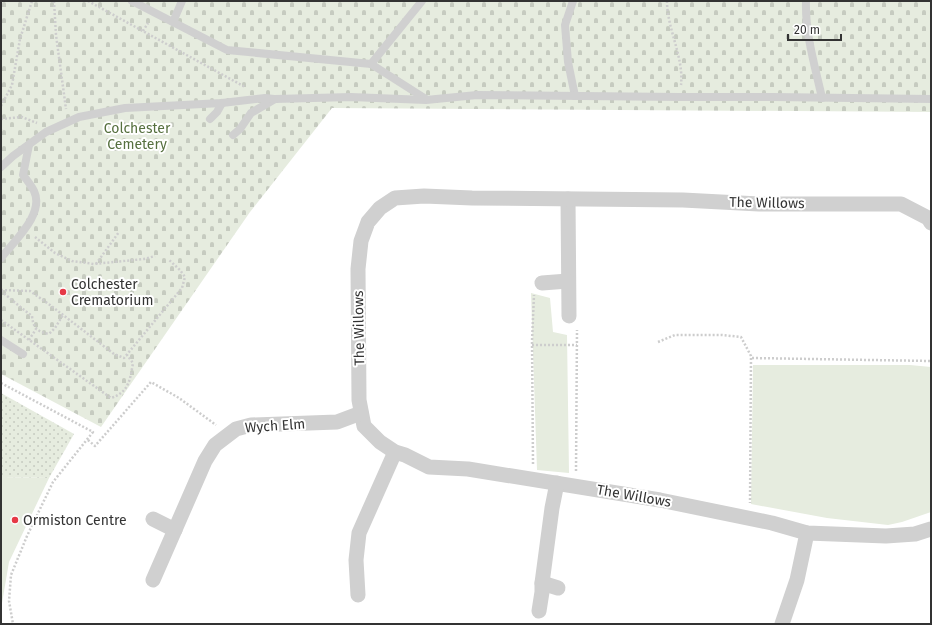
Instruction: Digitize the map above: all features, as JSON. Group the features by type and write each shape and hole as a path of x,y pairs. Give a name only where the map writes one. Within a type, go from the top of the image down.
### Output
{"street":[{"name":"The Willows","path":"931,223 928,218 901,204 759,204 682,200 472,198 424,196 395,198 380,208 368,222 361,241 358,269 361,413 364,426 380,442 395,452 405,455 429,467 468,469 557,482 660,500 772,523 807,534 886,536 915,534 931,529"},
{"path":"568,199 569,316"},
{"path":"542,283 568,281"},
{"name":"Wych Elm","path":"154,580 205,461 215,445 227,434 236,429 251,425 337,422 361,413"},
{"path":"358,595 356,560 359,532 395,452"},
{"path":"538,612 557,482"},
{"path":"153,519 175,530"},
{"path":"782,624 797,580 807,534"},
{"path":"542,583 558,588"}],"lane":[{"path":"132,1 227,50 371,64 426,100"},
{"path":"173,22 182,1"},
{"path":"371,64 422,1"},
{"path":"573,1 565,26 568,62 576,96"},
{"path":"806,1 806,17 809,40 822,98"},
{"path":"1,167 13,156 46,132 68,121 79,117 125,108 222,103 264,98 351,97 426,100 477,95 679,97 773,96 931,99"},
{"path":"233,135 240,129 251,113 275,99"},
{"path":"210,119 218,112 222,103"},
{"path":"1,258 26,228 37,206 34,192 23,175 29,145"},
{"path":"1,340 23,354"}],"path":[{"path":"1,106 12,85 20,39 32,1"},
{"path":"54,1 56,35 68,121"},
{"path":"88,1 236,81 264,98"},
{"path":"667,1 682,76 679,97"},
{"path":"1,119 22,117 37,123 46,132"},
{"path":"26,228 55,253 72,261 96,264 144,259 155,256"},
{"path":"96,264 118,232"},
{"path":"1,290 30,291 114,354 124,358 182,288 184,277 180,270 168,259"},
{"path":"533,479 532,344 534,283 542,283"},
{"path":"1,290 18,306 32,316 32,323 38,331 48,334 55,328 63,315"},
{"path":"569,316 577,315 576,476"},
{"path":"1,320 111,398 124,392 129,382 133,363 127,354"},
{"path":"29,340 36,329"},
{"path":"658,342 675,336 722,335 741,337 751,356 750,519"},
{"path":"532,344 577,344"},
{"path":"751,358 931,361"},
{"path":"1,382 93,432 53,482 27,536 11,575 9,600 13,624"},
{"path":"88,440 95,446 151,382 180,398 227,434"}],"green space":[{"name":"Colchester Cemetery","path":"1,1 931,1 931,112 332,108 250,212 101,427 1,374"},
{"path":"531,293 550,298 553,332 567,335 569,473 537,470"},
{"path":"753,365 910,365 931,367 931,512 888,525 827,518 751,504"},
{"path":"1,393 74,434 49,478 1,477"},
{"name":"Ormiston Centre","path":"1,477 49,478 9,562 1,609"}],"place":[{"name":"Colchester Crematorium","path":"63,292"},
{"name":"Ormiston Centre","path":"15,520"}]}
